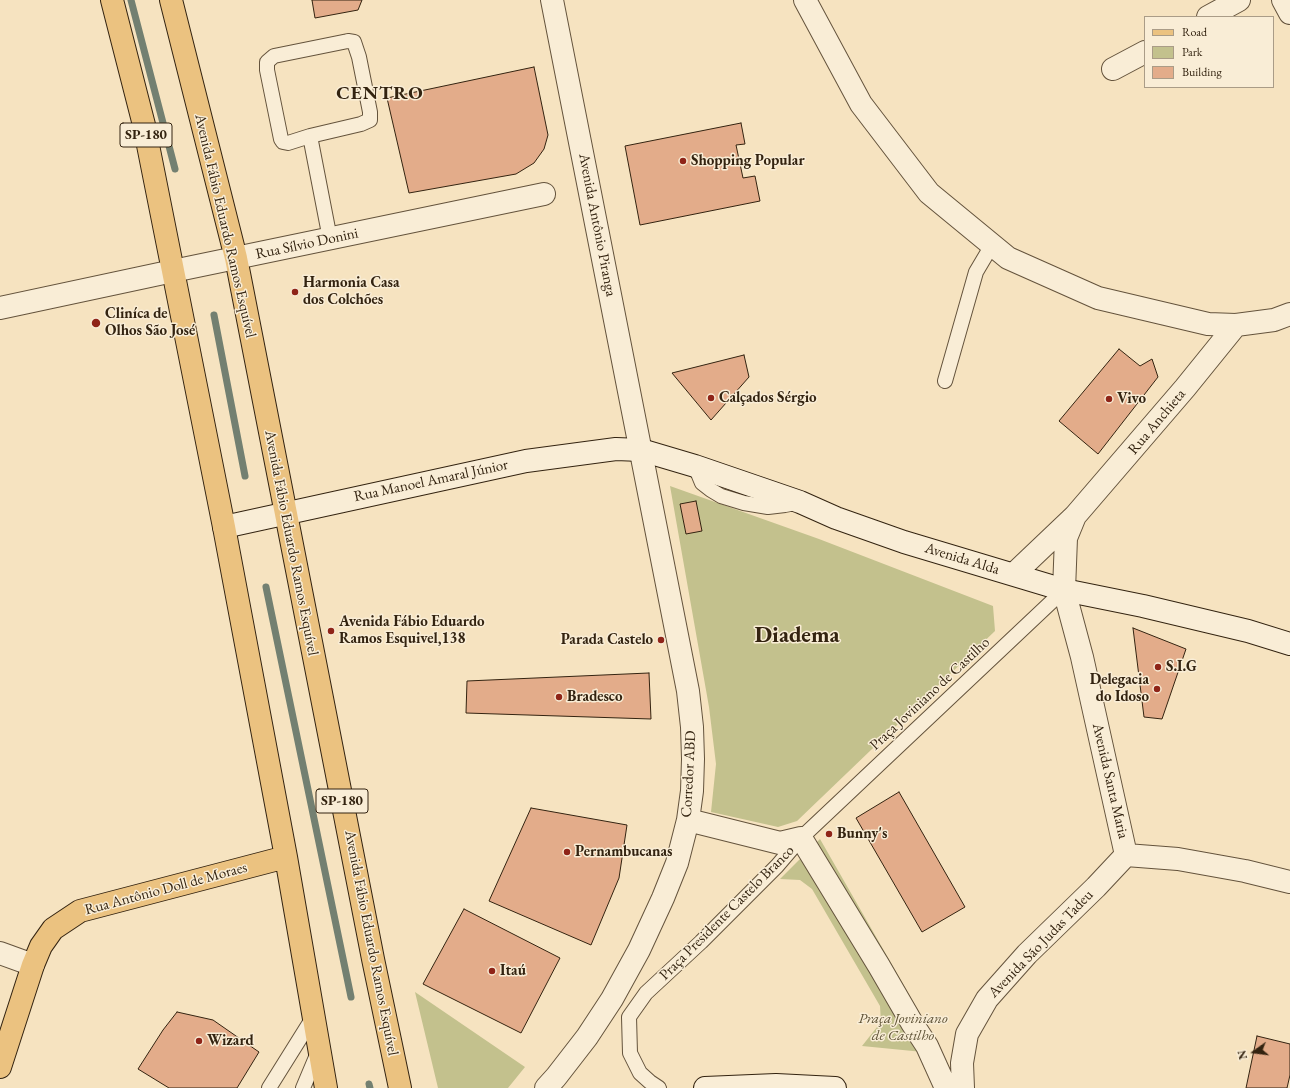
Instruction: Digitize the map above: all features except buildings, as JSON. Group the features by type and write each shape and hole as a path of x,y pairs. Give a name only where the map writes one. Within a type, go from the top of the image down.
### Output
{"main road":[{"name":"SP-180","path":"112,0 144,125 224,527 286,857"},
{"name":"Avenida Fábio Eduardo Ramos Esquível","path":"171,0 236,258 373,959 400,1088"},
{"name":"Rua Antônio Doll de Moraes","path":"0,1067 33,965 41,946 53,929 80,911 286,857"},
{"path":"286,857 326,1088"}],"street":[{"name":"Avenida Antônio Piranga","path":"552,0 641,450"},
{"path":"1210,16 1240,0"},
{"path":"1283,0 1290,13"},
{"path":"808,1 861,104 929,193 1008,258 1098,298 1208,324 1236,325 1274,320 1290,314"},
{"path":"1113,69 1144,53"},
{"name":"Rua Sílvio Donini","path":"0,308 544,194"},
{"name":"Rua Anchieta","path":"1014,574 1074,516 1186,388 1236,325"},
{"name":"Rua Manoel Amaral Júnior","path":"224,527 526,461 609,449 641,450"},
{"name":"Avenida Alda","path":"641,450 695,466 800,502 836,518 904,542 1064,590 1248,631 1290,644"},
{"name":"Corredor ABD","path":"546,1088 587,1037 612,999 639,950 666,891 676,863 688,820 692,791 693,759 691,712 641,450"},
{"name":"Rua Anchieta","path":"1064,590 1066,538 1074,516"},
{"name":"Avenida Santa Maria","path":"1064,590 1082,656 1126,855"},
{"path":"688,820 780,843 801,838"},
{"name":"Praça Presidente Castelo Branco","path":"801,838 927,1046 946,1088"},
{"path":"1126,855 1178,859 1245,871 1290,882"},
{"name":"Avenida São Judas Tadeu","path":"963,1088 962,1063 967,1034 987,999 1027,954 1096,887 1126,855"},
{"path":"0,953 33,965"},
{"path":"704,1088 776,1085 836,1088"}],"lane":[{"path":"348,41 354,42 364,80 370,120 361,124 310,136 288,142 283,142 281,139 267,70 267,62 274,56 348,41"},
{"path":"310,136 330,239"},
{"path":"945,381 976,272 992,245"},
{"name":"Praça Joviniano de Castilho","path":"801,838 1064,590"},
{"name":"Praça Presidente Castelo Branco","path":"659,1088 640,1073 630,1053 629,1017 646,993 706,937 777,866 801,838"},
{"path":"269,1088 314,1016"},
{"path":"303,1088 320,1048"}],"green space":[{"path":"670,486 819,539 993,606 995,631 797,821 778,827 711,812 716,764 709,707"},
{"name":"Praça Joviniano de Castilho","path":"820,839 938,1045 923,1052 862,1046 881,1022 880,1006 812,889 800,880 780,879"},
{"path":"415,992 525,1067 508,1088 438,1088"}],"waterway":[{"path":"131,0 175,169"},
{"path":"214,315 245,476"},
{"path":"266,587 351,997"},
{"path":"369,1084 370,1088"}],"place":[{"name":"Shopping Popular","path":"683,161"},
{"name":"Harmonia Casa dos Colchões","path":"295,292"},
{"name":"Cliníca de Olhos São José","path":"96,323"},
{"name":"Calçados Sérgio","path":"711,398"},
{"name":"Vivo","path":"1109,399"},
{"name":"Avenida Fábio Eduardo Ramos Esquivel,138","path":"331,631"},
{"name":"Parada Castelo","path":"661,640"},
{"name":"S.I.G","path":"1158,667"},
{"name":"Delegacia do Idoso","path":"1157,689"},
{"name":"Bradesco","path":"559,697"},
{"name":"Bunny's","path":"829,834"},
{"name":"Pernambucanas","path":"567,852"},
{"name":"Itaú","path":"492,971"},
{"name":"Wizard","path":"199,1041"}],"district":[{"name":"CENTRO","path":"380,94"},
{"name":"Diadema","path":"797,636"}]}
